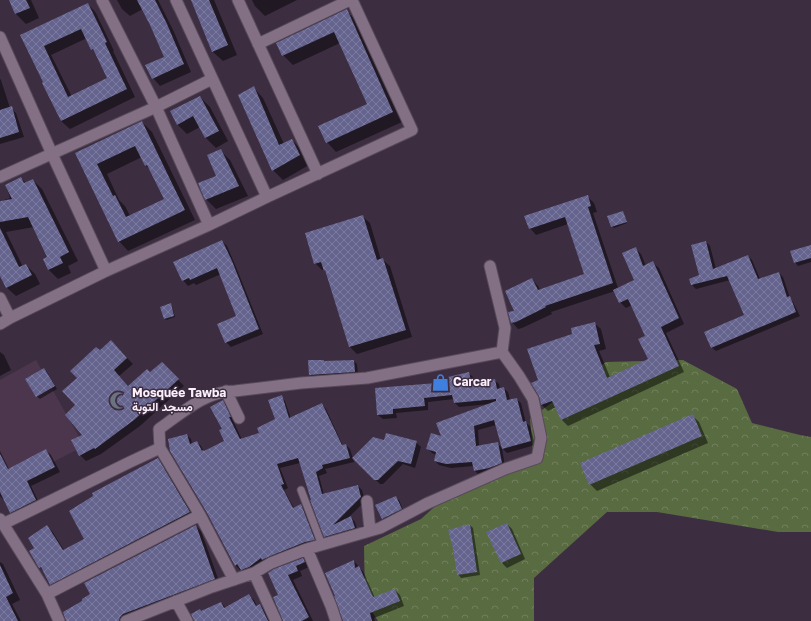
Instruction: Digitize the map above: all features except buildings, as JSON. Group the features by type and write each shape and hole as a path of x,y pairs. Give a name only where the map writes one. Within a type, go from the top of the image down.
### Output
{"street":[{"path":"102,0 156,107 209,225"},
{"path":"176,0 266,197"},
{"path":"238,0 318,174"},
{"path":"0,324 106,271 209,225 266,197 412,130 351,0 258,44"},
{"path":"0,37 106,271"},
{"path":"0,177 156,107 212,79"},
{"path":"126,621 212,586 234,580 307,549 380,528 428,503 505,469 537,458 541,438 533,399 502,352 505,328 490,266"},
{"path":"0,298 10,318"},
{"path":"234,580 200,515 160,448 159,429 202,398 226,390 367,378 502,352"},
{"path":"226,390 239,418"},
{"path":"59,621 47,594 1,522 160,448"},
{"path":"367,501 370,530"},
{"path":"47,594 200,515"},
{"path":"307,549 336,621"},
{"path":"254,572 276,621"},
{"path":"176,601 187,621"}],"lane":[{"path":"301,490 322,544"}],"shaded area":[{"path":"36,360 84,446 53,462 55,467 0,495 0,380"}],"green space":[{"path":"683,360 737,389 752,423 811,437 811,532 778,532 657,512 607,512 534,578 534,621 378,621 365,601 364,546 421,519 454,489 534,463 530,419 606,362"}],"place":[{"name":"Carcar","path":"440,382"},
{"name":"Mosquée Tawba مسجد التوبة","path":"119,400"}]}
